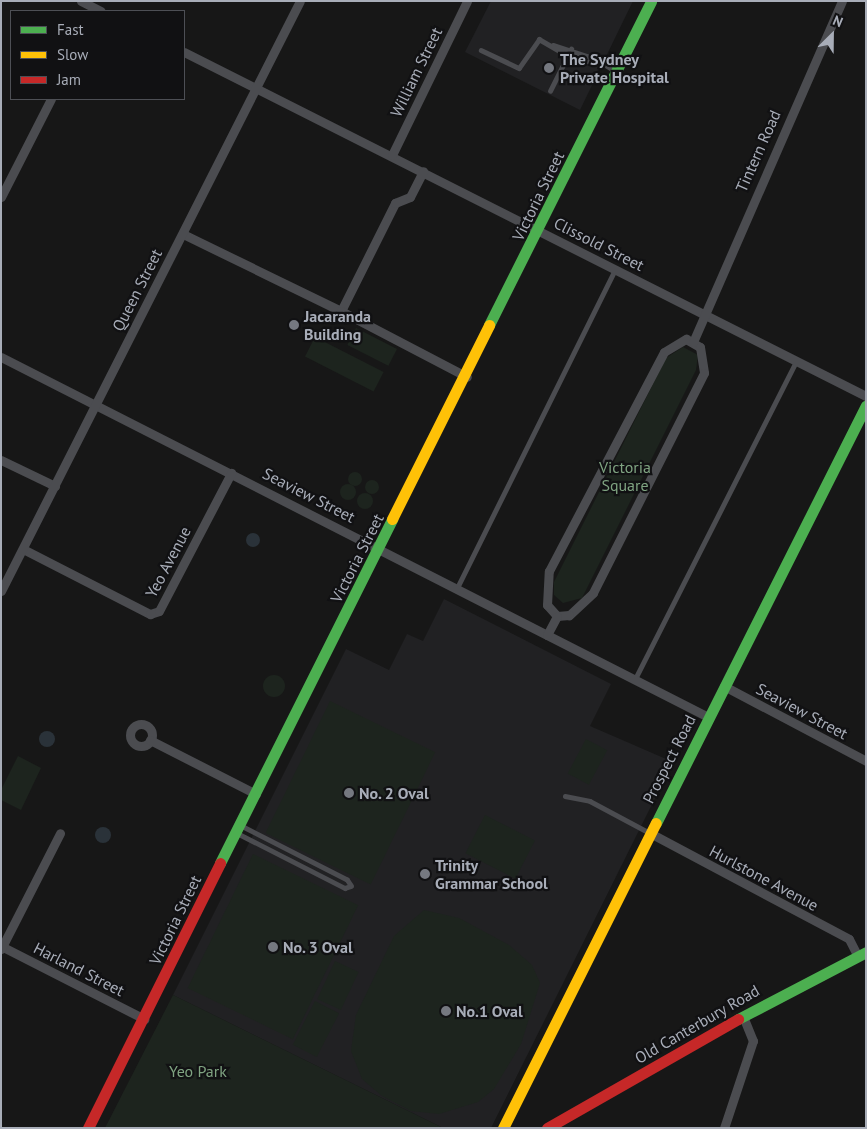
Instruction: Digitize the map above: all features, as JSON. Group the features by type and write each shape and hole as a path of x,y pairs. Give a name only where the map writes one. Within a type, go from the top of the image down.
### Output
{"street":[{"path":"80,1 95,10"},
{"name":"Queen Street","path":"1,591 300,1"},
{"name":"William Street","path":"392,156 467,1"},
{"name":"Victoria Street","path":"88,1128 467,377 651,1"},
{"name":"Tintern Road","path":"706,315 842,1"},
{"name":"Clissold Street","path":"185,52 866,396"},
{"path":"1,198 50,100"},
{"path":"341,311 395,203 410,197 423,171"},
{"path":"182,234 341,311 467,377"},
{"path":"693,342 706,315"},
{"path":"557,616 547,605 549,571 664,352 674,343 693,342"},
{"path":"557,616 569,615 593,593 649,485 704,373 705,359 693,342"},
{"name":"Seaview Street","path":"1,357 380,548 708,717"},
{"name":"Prospect Road","path":"503,1128 866,406"},
{"path":"1,460 55,486"},
{"name":"Yeo Avenue","path":"23,549 150,614 160,611 232,473"},
{"path":"547,635 557,616"},
{"name":"Seaview Street","path":"724,686 865,759"},
{"path":"150,740 256,794"},
{"path":"2,947 60,833"},
{"name":"Hurlstone Avenue","path":"650,833 849,939 861,953"},
{"name":"Harland Street","path":"2,947 144,1019"},
{"name":"Old Canterbury Road","path":"547,1128 743,1016 861,953"},
{"path":"724,1128 753,1041 743,1016"}],"lane":[{"path":"481,50 519,68 536,39 571,49 616,72"},
{"path":"553,45 567,56 599,63"},
{"path":"550,91 571,49"},
{"path":"457,588 615,270"},
{"path":"635,680 796,362"},
{"path":"565,796 590,801 650,833"},
{"path":"239,829 347,880 351,886 345,888 239,829"}],"shaded area":[{"name":"The Sydney Private Hospital","path":"491,1 633,1 580,110 465,52"},
{"path":"250,533 256,533 260,540 256,547 250,547 246,543 246,537"},
{"name":"Trinity Grammar School","path":"444,599 611,684 590,726 673,762 491,1128 443,1128 173,995 346,649 389,670 407,634 423,641"},
{"path":"44,731 50,731 55,736 53,745 44,747 39,742 39,736"},
{"path":"103,827 111,835 103,843 95,835"}],"green space":[{"path":"356,328 397,349 388,366 347,345"},
{"path":"315,337 384,372 374,392 305,357"},
{"name":"Victoria Square","path":"683,347 698,355 696,370 582,598 563,603 554,595 554,582 666,358"},
{"path":"352,472 358,472 362,479 358,486 352,486 348,482 348,476"},
{"path":"369,480 375,480 379,487 375,494 369,494 365,490 365,484"},
{"path":"348,484 354,486 356,492 354,498 348,500 342,498 340,492 342,486"},
{"path":"365,493 371,495 373,501 371,507 365,509 359,507 357,501 359,495"},
{"path":"274,675 282,678 285,686 282,694 274,697 266,694 263,686 266,678"},
{"name":"No. 2 Oval","path":"330,701 435,752 371,884 266,833"},
{"path":"586,739 607,750 589,785 568,773"},
{"path":"18,756 41,768 21,810 1,800 1,790"},
{"path":"485,815 535,840 515,879 465,853"},
{"name":"No. 3 Oval","path":"253,854 358,905 293,1039 188,988"},
{"name":"No.1 Oval","path":"424,910 459,918 509,945 532,965 540,983 521,1044 494,1089 478,1102 439,1114 411,1111 382,1096 362,1079 351,1051 356,1015 394,936"},
{"path":"335,961 359,972 341,1010 317,999"},
{"name":"Yeo Park","path":"173,995 443,1128 105,1128"},
{"path":"315,1001 339,1013 317,1057 293,1045"}],"traffic: fast":[{"path":"489,325 651,1"},
{"path":"656,823 866,406"},
{"path":"220,863 392,519"},
{"path":"738,1019 866,952"}],"traffic: slow":[{"path":"392,519 489,325"},
{"path":"503,1128 656,823"}],"traffic: jam":[{"path":"88,1128 220,863"},
{"path":"547,1128 738,1019"}],"place":[{"name":"The Sydney Private Hospital","path":"549,68"},
{"name":"Jacaranda Building","path":"294,325"},
{"name":"No. 2 Oval","path":"349,793"},
{"name":"Trinity Grammar School","path":"425,874"},
{"name":"No. 3 Oval","path":"273,947"},
{"name":"No.1 Oval","path":"446,1011"}]}
